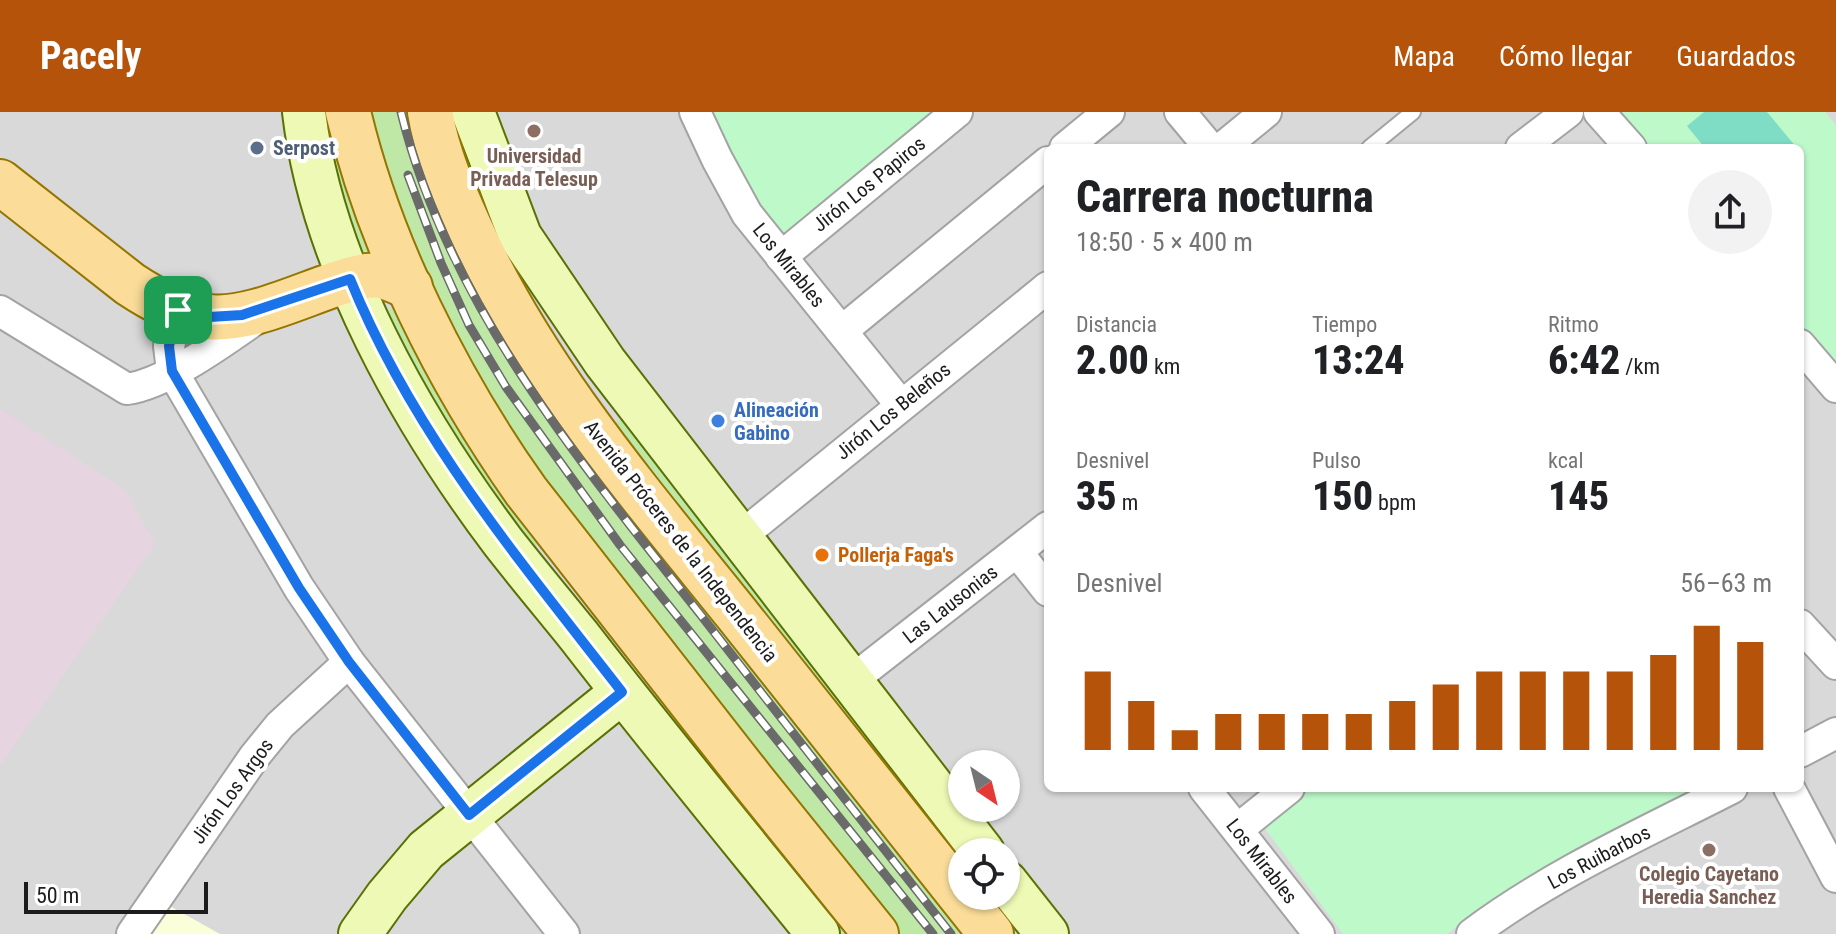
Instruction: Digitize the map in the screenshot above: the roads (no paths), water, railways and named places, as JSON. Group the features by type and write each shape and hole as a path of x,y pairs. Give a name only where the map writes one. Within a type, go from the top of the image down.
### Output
{"main road":[{"path":"304,112 308,143 328,225 362,309 439,448 502,541 818,934"},
{"path":"348,112 371,190 428,329 497,450 752,780 876,934"},
{"name":"Avenida Próceres de la Independencia","path":"430,112 443,169 481,253 548,367 676,537 991,934"},
{"path":"453,112 482,174 605,362 972,838"},
{"path":"473,112 520,236"},
{"path":"0,182 130,284 152,299 178,310 209,317 242,315 350,279 380,276 410,287"},
{"path":"360,934 426,850 622,692"},
{"path":"1020,900 1047,934"}],"street":[{"name":"Los Mirables","path":"695,112 747,214 901,405"},
{"name":"Jirón Los Papiros","path":"781,257 957,112"},
{"path":"1070,144 1109,112"},
{"path":"1180,112 1207,144"},
{"path":"1227,144 1266,112"},
{"path":"1526,144 1568,112"},
{"path":"1599,112 1627,144"},
{"path":"843,330 1044,165"},
{"name":"Jirón Los Beleños","path":"740,537 1044,290"},
{"path":"0,311 122,388 143,385 172,371 282,302"},
{"path":"178,310 169,346 172,371 299,588 349,662 564,934"},
{"path":"1804,350 1836,387"},
{"name":"Las Lausonias","path":"851,681 1044,530"},
{"path":"1017,552 1044,586"},
{"path":"1804,629 1836,664"},
{"name":"Jirón Los Argos","path":"132,934 254,757 280,725 349,662"},
{"path":"1804,750 1836,733"},
{"name":"Los Mirables","path":"1207,792 1319,934"},
{"path":"1238,829 1284,792"},
{"name":"Los Ruibarbos","path":"1472,934 1551,881 1724,792"},
{"path":"1791,792 1836,877"}],"lane":[{"path":"1374,144 1413,112"}],"railway":[{"path":"401,112 422,182 451,250 523,378 609,498 951,934"},
{"path":"408,175 441,263 469,325 506,387 620,545 933,934"}],"place":[{"name":"Universidad Privada Telesup","path":"534,131"},
{"name":"Serpost","path":"257,148"},
{"name":"Alineación Gabino","path":"718,421"},
{"name":"Pollerįa Faga's","path":"822,555"},
{"name":"Colegio Cayetano Heredia Sanchez","path":"1709,850"}]}
